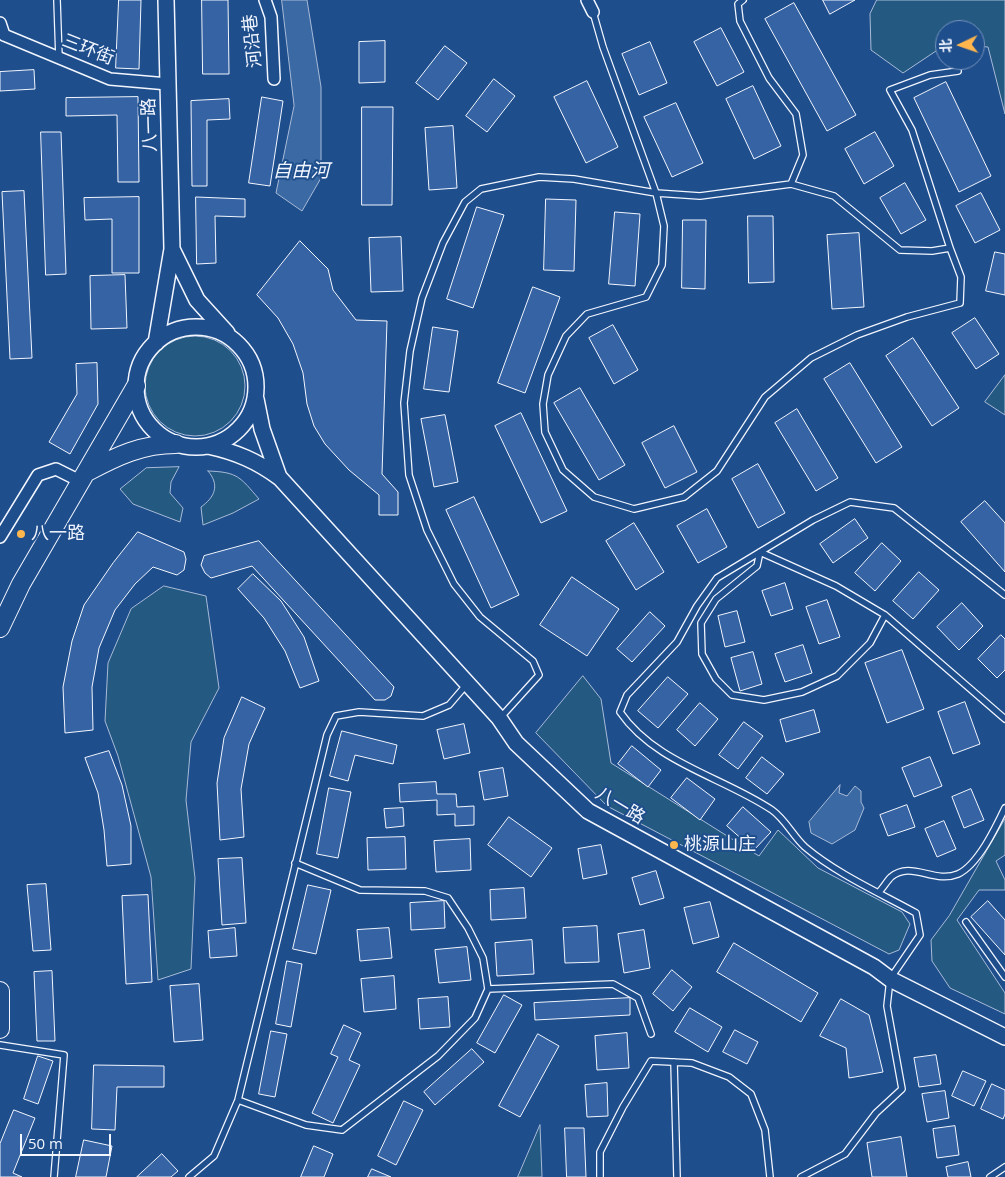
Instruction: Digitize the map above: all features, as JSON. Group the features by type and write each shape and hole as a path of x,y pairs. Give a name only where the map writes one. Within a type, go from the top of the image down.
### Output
{"main road":[{"name":"八一路","path":"166,0 172,250"},
{"path":"172,250 197,300 245,353 255,376 255,397 264,437 280,478"},
{"path":"156,342 172,250"},
{"path":"176,444 158,433 142,412 136,386 138,371 148,351 156,342 171,332 190,327 215,330 231,338"},
{"path":"0,628 21,584 136,386"},
{"path":"83,477 130,450 156,444 176,444 194,447 208,446 225,440 238,431 249,416 255,397"},
{"path":"208,446 244,456 263,465 280,478"},
{"name":"八一路","path":"280,478 499,718 516,743 588,811 874,967 890,978 1005,1037"},
{"path":"0,991 0,1029"}],"street":[{"name":"河沿巷","path":"265,0 271,17 274,79"},
{"path":"587,0 593,12"},
{"path":"0,23 2,37"},
{"name":"三环街","path":"2,37 110,79 168,84"},
{"path":"0,537 38,476 56,469 83,477"}],"lane":[{"path":"58,0 59,58"},
{"path":"743,0 738,4 740,21 769,78 796,114 802,155 791,184"},
{"path":"593,12 603,47 656,193 664,226 662,265 646,297 588,314 566,336 548,375 543,404 545,432 563,470 594,497 634,508 684,497 717,471 765,398 811,358 857,335 907,317 960,303 961,278 912,130 890,90 930,75 958,71"},
{"path":"499,718 539,675 533,661 480,617 454,584 426,530 409,475 404,403 410,351 422,298 443,244 465,202 481,188 539,177 574,179 656,193 700,196 791,184 834,196 900,250 932,251 950,248"},
{"path":"801,1177 845,1154 876,1113 902,1089 887,1006 890,978 920,935 916,913 840,871 805,847 773,811 661,751 631,729 620,712 627,695 677,642 697,606 717,578 813,520 850,502 894,508 1005,595"},
{"path":"760,552 836,586 885,616 1005,719"},
{"path":"760,552 757,566 716,599 701,623 702,654 716,679 732,696 764,700 802,692 837,676 870,643 885,616"},
{"path":"189,1177 214,1156 238,1100 327,735 336,716 359,712 423,716 449,705 468,684"},
{"path":"879,892 891,876 907,869 941,878 960,873 986,847 1005,808"},
{"path":"238,1100 306,1126 342,1130 438,1056 475,1018 488,989 484,958 448,898 426,891 360,890 295,863"},
{"path":"966,922 1005,977"},
{"path":"488,989 613,984 638,998 651,1034"},
{"path":"0,1045 64,1055 54,1177"},
{"path":"600,1177 600,1152 623,1107 651,1061 692,1063 729,1077 750,1094 765,1130 770,1177"},
{"path":"674,1062 677,1177"},
{"path":"990,1177 1005,1167"}],"shaded area":[{"path":"877,0 1005,0 1005,114 988,47 985,47 985,20 935,20 935,52 903,73 871,50 870,14"},
{"path":"195,336 214,340 230,351 241,367 245,386 241,405 230,421 214,432 195,436 176,432 160,421 149,405 145,386 149,367 160,351 176,340"},
{"path":"1005,375 1005,415 985,402"},
{"path":"179,467 171,482 170,493 183,508 180,522 133,504 120,489 146,468"},
{"path":"208,471 232,474 238,477 259,499 233,513 203,525 201,507 213,495 215,486 212,476"},
{"path":"164,586 206,596 219,688 191,742 186,800 195,878 191,969 158,980 151,877 118,756 105,721 108,663 131,609"},
{"path":"583,676 601,699 611,763 759,856 778,830 818,868 902,912 910,924 899,950 889,954 607,806 536,733"},
{"path":"1005,819 1005,855 996,861 1005,880 1005,890 979,890 957,920 1005,993 1005,1014 950,988 932,961 931,940 949,916"},
{"path":"540,1125 542,1177 518,1177"}],"water":[{"name":"自由河","path":"282,0 307,0 321,87 321,178 302,211 276,193 294,106"},
{"path":"840,785 839,793 847,796 855,786 861,791 861,802 864,808 855,830 832,844 811,833 809,822"}],"building":[{"path":"119,0 141,0 139,69 116,68"},
{"path":"202,0 228,0 229,74 203,74"},
{"path":"823,0 855,0 830,14"},
{"path":"794,3 856,115 827,131 765,19"},
{"path":"721,28 744,72 717,86 694,42"},
{"path":"385,41 385,82 359,83 359,42"},
{"path":"650,42 667,83 639,95 622,54"},
{"path":"445,46 467,63 438,100 416,83"},
{"path":"34,70 35,89 0,91 0,72"},
{"path":"494,79 515,96 487,132 466,116"},
{"path":"587,81 618,147 586,163 554,97"},
{"path":"946,82 991,176 959,192 914,98"},
{"path":"753,86 781,146 754,159 726,99"},
{"path":"138,97 139,182 118,182 117,115 66,116 66,98"},
{"path":"262,97 283,101 270,186 249,183"},
{"path":"229,99 230,119 207,120 207,186 192,186 191,101"},
{"path":"676,103 703,163 672,177 644,117"},
{"path":"362,107 393,107 392,205 362,205"},
{"path":"453,126 457,188 429,190 425,128"},
{"path":"41,132 61,132 66,274 46,275"},
{"path":"875,132 894,166 864,184 845,149"},
{"path":"905,183 926,220 901,234 880,198"},
{"path":"24,191 32,358 10,359 2,192"},
{"path":"981,193 1000,230 975,243 956,206"},
{"path":"139,197 139,273 112,273 112,219 85,220 84,198"},
{"path":"196,197 245,199 245,217 215,216 216,263 197,264"},
{"path":"546,199 576,200 574,271 544,270"},
{"path":"477,207 504,215 473,308 447,299"},
{"path":"615,212 640,214 635,286 609,284"},
{"path":"748,216 773,216 774,282 749,283"},
{"path":"683,220 706,220 705,289 682,288"},
{"path":"859,233 864,307 832,309 827,235"},
{"path":"401,237 403,291 371,292 369,238"},
{"path":"300,241 328,269 333,290 356,320 387,321 382,474 398,492 398,515 379,515 379,495 349,470 325,444 314,426 307,404 303,373 293,344 278,318 257,295"},
{"path":"995,252 1005,254 1005,295 986,291"},
{"path":"125,275 127,328 91,329 90,276"},
{"path":"533,287 560,297 525,393 498,383"},
{"path":"975,318 999,354 976,369 952,333"},
{"path":"613,325 638,370 614,384 589,338"},
{"path":"433,327 458,331 449,392 424,389"},
{"path":"913,338 959,408 932,426 886,356"},
{"path":"97,363 98,404 70,454 49,442 77,394 76,364"},
{"path":"850,363 902,447 876,463 824,379"},
{"path":"580,388 625,465 599,480 554,403"},
{"path":"797,409 838,478 816,491 775,423"},
{"path":"521,413 567,511 541,523 495,426"},
{"path":"445,415 458,482 434,487 421,419"},
{"path":"674,426 697,472 665,488 642,443"},
{"path":"758,464 785,513 758,528 732,479"},
{"path":"474,497 519,595 491,608 446,510"},
{"path":"985,501 1005,523 1005,572 961,522"},
{"path":"707,509 727,547 698,563 677,526"},
{"path":"855,519 868,538 833,563 820,544"},
{"path":"634,523 664,572 636,590 606,541"},
{"path":"138,532 184,552 186,559 184,570 177,575 153,567 135,584 115,610 99,648 92,687 93,730 65,733 63,687 72,641 84,605 113,563"},
{"path":"259,541 394,687 391,696 385,700 375,700 252,566 211,578 205,573 201,565 204,556"},
{"path":"882,543 901,561 875,591 855,573"},
{"path":"919,572 939,590 913,619 893,601"},
{"path":"253,574 281,601 304,637 319,681 300,688 285,651 264,618 238,589"},
{"path":"572,577 619,609 587,656 540,625"},
{"path":"785,583 793,609 771,616 762,591"},
{"path":"827,600 840,637 819,644 806,607"},
{"path":"962,603 983,626 959,650 937,627"},
{"path":"737,611 745,642 725,647 718,616"},
{"path":"650,612 665,626 632,662 617,649"},
{"path":"1001,635 1005,639 1005,670 997,678 978,659"},
{"path":"803,645 812,673 785,682 775,654"},
{"path":"902,650 924,709 887,723 865,663"},
{"path":"753,652 762,684 740,691 731,658"},
{"path":"668,677 688,694 658,728 638,711"},
{"path":"242,697 265,708 249,744 241,789 244,837 220,840 217,783 224,738"},
{"path":"965,702 980,744 953,754 938,712"},
{"path":"700,703 718,719 695,746 677,730"},
{"path":"814,710 820,732 786,742 780,720"},
{"path":"744,722 763,736 738,769 719,755"},
{"path":"464,724 470,753 444,759 437,730"},
{"path":"342,731 397,745 393,764 355,755 348,781 330,776"},
{"path":"632,746 661,770 648,787 618,764"},
{"path":"109,751 122,785 131,826 131,864 107,866 98,793 85,758"},
{"path":"762,757 784,774 767,794 746,778"},
{"path":"930,757 942,786 914,797 902,768"},
{"path":"503,768 508,796 484,800 479,772"},
{"path":"687,778 715,799 700,820 671,798"},
{"path":"436,782 437,794 456,794 457,807 474,806 474,825 455,826 455,814 437,815 437,800 400,802 399,784"},
{"path":"329,788 351,792 338,858 317,854"},
{"path":"971,789 984,820 964,828 952,797"},
{"path":"907,805 915,827 888,836 880,815"},
{"path":"743,807 771,832 754,850 727,826"},
{"path":"403,808 404,826 386,828 384,809"},
{"path":"509,817 552,848 531,877 488,845"},
{"path":"944,821 956,849 937,857 925,829"},
{"path":"405,837 406,869 368,870 367,838"},
{"path":"470,839 471,870 436,872 434,841"},
{"path":"601,845 607,874 583,879 578,849"},
{"path":"242,858 246,923 222,925 218,859"},
{"path":"656,871 664,898 640,905 632,878"},
{"path":"46,884 51,950 33,951 27,885"},
{"path":"308,885 331,890 316,954 293,949"},
{"path":"524,888 526,918 491,920 490,890"},
{"path":"148,895 152,982 126,984 122,896"},
{"path":"444,901 445,928 411,930 410,903"},
{"path":"988,901 1005,920 1005,955 971,917"},
{"path":"710,902 719,937 693,944 684,908"},
{"path":"597,926 599,962 565,963 563,928"},
{"path":"235,928 237,956 210,958 208,931"},
{"path":"389,928 392,958 360,961 357,930"},
{"path":"644,930 650,968 624,973 618,934"},
{"path":"532,940 534,974 497,976 495,943"},
{"path":"734,943 818,993 801,1022 717,972"},
{"path":"467,947 471,980 439,983 435,950"},
{"path":"287,961 302,964 291,1027 276,1024"},
{"path":"672,970 692,987 673,1011 653,994"},
{"path":"52,971 55,1041 37,1041 34,972"},
{"path":"394,976 396,1009 364,1012 361,979"},
{"path":"199,984 203,1040 174,1042 170,986"},
{"path":"504,995 522,1005 495,1053 477,1043"},
{"path":"448,997 450,1027 420,1029 418,999"},
{"path":"630,998 630,1015 535,1020 534,1003"},
{"path":"841,999 869,1015 883,1072 849,1078 846,1048 820,1036"},
{"path":"690,1008 722,1027 708,1052 675,1032"},
{"path":"344,1025 361,1033 349,1060 360,1065 333,1123 312,1113 338,1057 331,1054"},
{"path":"735,1030 758,1042 747,1064 723,1052"},
{"path":"271,1031 287,1034 275,1097 259,1094"},
{"path":"627,1033 629,1068 597,1070 595,1036"},
{"path":"538,1034 559,1046 520,1117 499,1106"},
{"path":"472,1049 484,1062 435,1105 424,1092"},
{"path":"936,1055 941,1084 919,1087 914,1058"},
{"path":"38,1056 53,1061 38,1104 24,1099"},
{"path":"94,1065 164,1066 164,1087 117,1087 115,1130 92,1129"},
{"path":"963,1071 986,1081 974,1106 952,1096"},
{"path":"607,1083 608,1116 587,1117 585,1085"},
{"path":"992,1084 1005,1090 1005,1114 1003,1119 981,1109"},
{"path":"945,1091 949,1118 927,1122 922,1094"},
{"path":"404,1101 423,1110 396,1165 378,1156"},
{"path":"14,1110 35,1118 13,1173 22,1177 0,1177 0,1144"},
{"path":"955,1126 959,1155 937,1158 933,1129"},
{"path":"565,1128 584,1128 586,1177 567,1177"},
{"path":"901,1137 907,1177 872,1177 867,1143"},
{"path":"84,1140 112,1146 106,1177 76,1177"},
{"path":"314,1146 333,1154 324,1177 301,1177"},
{"path":"162,1154 178,1171 171,1177 137,1177"},
{"path":"968,1162 971,1177 948,1177 946,1167"},
{"path":"372,1169 391,1177 368,1177"}],"place":[{"name":"八一路","path":"21,534"},
{"name":"桃源山庄","path":"674,845"}]}
